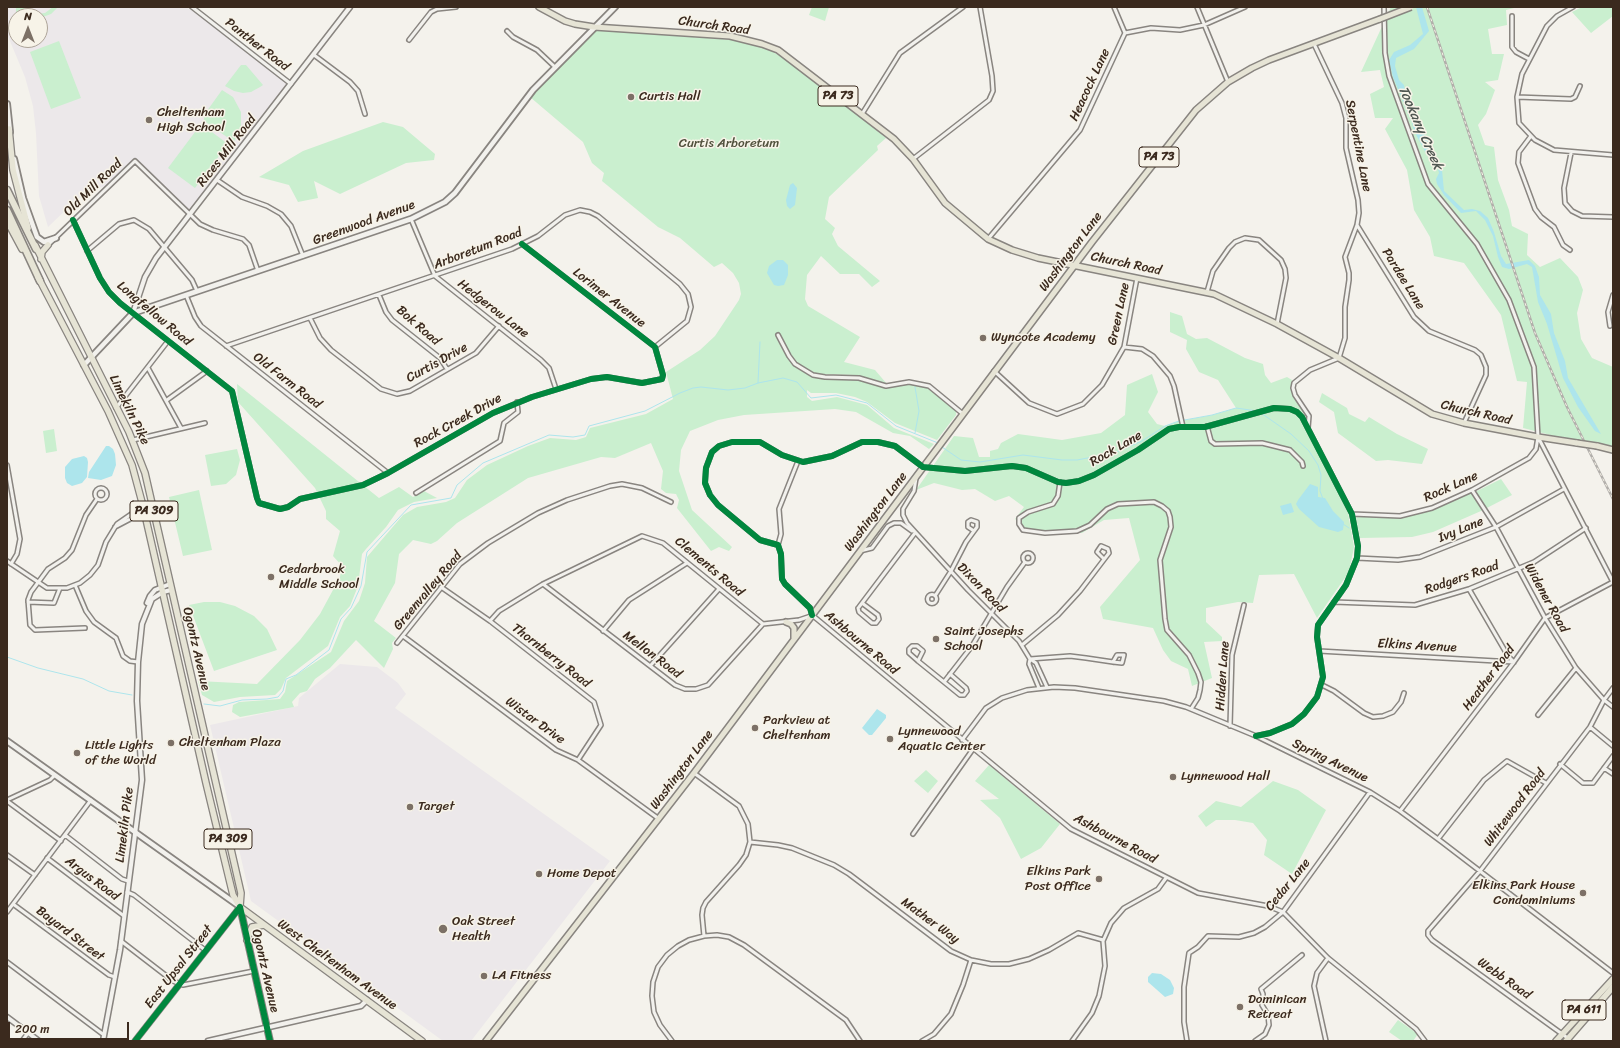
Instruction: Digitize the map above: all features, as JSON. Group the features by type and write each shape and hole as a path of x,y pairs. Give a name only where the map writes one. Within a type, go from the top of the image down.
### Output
{"highway":[{"name":"Limekiln Pike","path":"9,128 15,180 25,220 36,249 133,440 145,473 170,587"},
{"name":"PA 309","path":"7,190 36,249"},
{"name":"PA 309","path":"7,210 40,281"},
{"name":"Limekiln Pike","path":"7,221 84,365 126,450 134,470 144,506 163,589"},
{"path":"42,261 42,253 48,245"},
{"name":"Ogontz Avenue","path":"170,587 241,893 240,907"},
{"name":"Ogontz Avenue","path":"163,589 233,895 240,907"},
{"name":"West Cheltenham Avenue","path":"240,907 422,1041"},
{"path":"247,940 252,927 258,925 266,926"},
{"name":"PA 611","path":"1556,1041 1613,978"},
{"name":"PA 611","path":"1568,1040 1613,987"}],"main road":[{"name":"Church Road","path":"540,7 565,21 594,27 730,36 762,44 778,50 894,139 913,159 945,203 988,239 1018,252 1207,292 1277,324 1340,358 1432,414 1464,423 1613,450"},
{"name":"Greenwood Avenue","path":"84,365 133,313 411,219 442,204 455,194 533,90 615,7"},
{"name":"Washington Lane","path":"486,1041 694,773 924,467 994,371 1196,110 1228,82 1269,60 1411,7"},
{"path":"7,104 9,128 17,173 37,237 40,242 56,238"},
{"path":"786,622 791,624 794,628 794,639"},
{"path":"7,741 91,800 134,833 240,907"},
{"name":"Ogontz Avenue","path":"240,907 270,1041"}],"street":[{"name":"Panther Road","path":"192,7 291,84"},
{"name":"Rices Mill Road","path":"133,313 146,277 164,246 190,215 350,7"},
{"path":"409,40 431,12 437,9 456,7"},
{"path":"862,115 900,53 963,7"},
{"path":"913,159 989,100 993,91 992,76 980,7"},
{"path":"1114,7 1125,33 1151,28 1180,30 1204,25 1245,7"},
{"path":"1197,7 1228,82"},
{"path":"1384,7 1385,53 1389,76 1428,184 1477,244 1509,300 1534,367 1538,437 1613,582"},
{"path":"1573,7 1551,21 1521,78 1517,97 1519,123 1531,136 1551,149 1571,153 1613,155"},
{"path":"1512,16 1512,47 1516,52 1530,59"},
{"path":"507,31 513,37 537,50 555,67"},
{"name":"Heacock Lane","path":"988,239 1080,130 1125,33"},
{"name":"Serpentine Lane","path":"1314,44 1342,103 1346,118 1347,156 1358,200 1359,213 1357,225 1345,258 1349,273 1349,280 1345,307 1345,338 1340,358"},
{"path":"314,55 350,82 358,91 365,114"},
{"path":"1517,97 1571,99 1575,97 1580,86"},
{"path":"1531,136 1519,152 1518,163 1535,209 1554,227 1563,245 1570,250"},
{"path":"1571,153 1564,188 1565,204 1572,211 1582,216 1594,218 1613,217"},
{"name":"Old Mill Road","path":"48,245 135,161 190,215"},
{"path":"217,180 242,197 267,206 281,214 291,226 303,256"},
{"name":"Arboretum Road","path":"226,346 435,276 522,244 538,236 565,215 573,211 587,211 598,216 680,284 688,294 690,307 687,321 655,347"},
{"path":"190,215 200,224 208,228 243,239 249,245 258,271"},
{"name":"Hedgerow Lane","path":"411,219 435,276 546,365 556,390"},
{"name":"Longfellow Road","path":"73,220 100,278 109,292 133,313 229,388 234,394 259,503"},
{"path":"87,251 119,224 130,220 146,227 164,246 192,280 197,291"},
{"name":"Pardee Lane","path":"1357,225 1414,317 1429,331 1475,350 1482,355 1486,367 1486,375 1464,423"},
{"path":"1207,292 1213,271 1235,242 1245,238 1259,240 1281,260 1286,269 1286,278 1277,324"},
{"name":"Lorimer Avenue","path":"522,244 655,347"},
{"name":"Green Lane","path":"994,371 1029,403 1057,414 1083,404 1102,385 1124,347 1137,278"},
{"name":"Old Farm Road","path":"186,295 195,317 201,326 388,473"},
{"name":"Bok Road","path":"379,295 386,312 392,320 440,358 447,369"},
{"path":"1610,326 1608,312 1613,296"},
{"name":"Curtis Drive","path":"310,318 320,338 331,350 381,389 389,393 405,393 479,351 498,326"},
{"path":"778,334 795,364 813,375 825,377 859,378 886,386 909,382 929,386 963,414"},
{"path":"116,408 168,341"},
{"name":"Rock Creek Drive","path":"259,503 280,509 288,507 300,499 363,485 388,473 493,413 517,402 556,390 598,378 607,377 642,383 662,380 663,375 655,347"},
{"path":"1124,347 1142,350 1153,356 1172,381 1182,426"},
{"path":"1256,736 1277,731 1300,718 1312,704 1322,685 1323,677 1317,637 1318,625 1351,576 1357,558 1358,546 1352,514 1308,428 1309,416 1295,395 1293,388 1294,382 1310,370 1340,358"},
{"path":"148,368 167,400 181,428"},
{"path":"167,400 207,371"},
{"name":"Rock Creek Drive","path":"416,493 500,441 504,423 518,412 517,402"},
{"name":"Rock Lane","path":"924,467 965,471 1012,466 1026,468 1060,482 1070,483 1087,478 1138,450 1169,429 1182,426 1207,426 1267,410 1282,408 1294,410 1300,414 1308,428"},
{"path":"133,440 204,423"},
{"path":"1207,426 1211,441 1215,444 1262,443 1290,450 1302,462 1303,466"},
{"name":"Rock Lane","path":"1352,514 1406,515 1432,508 1472,490 1529,458 1536,449 1538,437"},
{"path":"798,461 780,509 781,534 778,544 760,540 718,506 707,490 705,480 706,465 714,450 722,444 732,442 763,443 782,455 798,461 820,460 860,443 872,441 883,442 895,446 924,467"},
{"path":"7,466 20,539 17,554 11,564"},
{"name":"Dixon Road","path":"916,477 914,491 903,507 902,513 905,520 915,533 1022,645 1030,659 1036,663 1047,688"},
{"path":"1060,482 1058,496 1052,504 1028,512 1019,518 1019,524 1023,530 1045,533 1077,531 1090,525 1106,509 1118,504 1154,502 1168,511 1170,517 1170,527 1160,560 1164,619 1167,630 1189,655 1201,682 1198,698 1191,709"},
{"name":"Greenvalley Road","path":"396,643 460,564 478,549 538,512 567,500 610,486 628,484 642,488 670,502"},
{"name":"Ivy Lane","path":"1357,558 1412,558 1450,547 1496,528 1564,489"},
{"name":"Widener Road","path":"1472,490 1496,528 1545,618 1576,668 1604,700 1613,707"},
{"path":"85,628 35,630 30,625 28,602 31,592 48,569 65,558 72,550 86,515 97,498"},
{"path":"7,561 37,583 47,588 60,588 75,585 90,575 98,565 106,542 115,527 123,519 144,506"},
{"path":"115,527 134,518 141,517 146,519"},
{"name":"Dixon Road","path":"860,551 872,548 888,526 894,523 901,523 915,533"},
{"name":"Rodgers Road","path":"1334,602 1415,605 1469,589 1494,577 1519,569 1534,562 1586,528"},
{"path":"935,596 951,571 964,545 974,531"},
{"path":"862,603 878,615 879,619 876,623 872,623 858,611 862,603 915,533"},
{"name":"Clements Road","path":"490,621 499,610 543,584 642,536 663,542 762,624"},
{"name":"Ashbourne Road","path":"778,544 781,554 783,582 788,590 810,608 812,615 1072,829 1166,878 1206,895 1268,906 1283,912 1328,958 1416,1029 1425,1041"},
{"path":"1022,645 1067,606 1104,559 1109,550 1104,546 1101,546 1097,552 1104,559"},
{"path":"944,682 972,646 991,612 1025,562"},
{"path":"603,631 629,600 687,563"},
{"name":"Heather Road","path":"1400,811 1514,662 1545,618 1613,582"},
{"name":"Mellon Road","path":"543,584 603,631 681,688 700,688 714,679 762,624"},
{"path":"75,585 86,612 94,622 116,638 123,656 130,661 138,662"},
{"name":"Limekiln Pike","path":"103,1041 122,941 142,770 137,701 138,662 142,624 152,599 163,589 170,587"},
{"name":"Thornberry Road","path":"441,587 490,621 594,702 601,725 578,760"},
{"path":"28,602 54,603 60,588"},
{"path":"651,665 719,589"},
{"path":"1469,589 1508,656 1514,662"},
{"name":"Hidden Lane","path":"1230,726 1232,655 1244,605"},
{"path":"762,624 799,620 812,615"},
{"name":"Wistar Drive","path":"402,636 556,750 578,760 659,818"},
{"path":"918,661 923,651 915,646 912,646 908,652 918,661 960,695 967,692 966,688 950,674"},
{"name":"Elkins Avenue","path":"1319,651 1514,662"},
{"path":"1030,659 1064,656 1114,662"},
{"name":"Dixon Road","path":"1030,659 1029,664 1039,688"},
{"path":"1538,715 1576,668"},
{"path":"1322,685 1334,691 1364,714 1374,717 1381,717 1393,712 1401,702 1404,693"},
{"name":"Spring Avenue","path":"962,740 982,712 990,705 1012,695 1039,688 1083,689 1164,701 1191,709 1256,736 1370,792 1400,811 1438,839 1613,972"},
{"name":"Whitewood Road","path":"1428,935 1430,929 1480,871 1560,764 1590,727 1604,700 1613,688"},
{"path":"1590,727 1613,746"},
{"path":"913,834 973,749"},
{"path":"1560,764 1583,783 1592,783 1613,756"},
{"path":"1438,839 1484,780 1507,760 1546,783"},
{"path":"1604,768 1613,774"},
{"path":"694,773 739,806 748,824 750,842 746,855 739,865 706,902 703,908 702,915 704,936"},
{"path":"54,775 50,780 7,800 61,841"},
{"name":"Cedar Lane","path":"1187,1041 1184,1022 1184,987 1189,953 1198,947 1208,936 1239,937 1254,933 1265,927 1283,912 1370,792"},
{"path":"8,911 91,800"},
{"path":"65,835 122,879 128,881"},
{"name":"Mather Way","path":"750,842 792,848 834,865 849,874 952,951 971,960 991,964 1009,964 1029,959 1049,950 1078,933 1103,940"},
{"path":"7,855 35,875"},
{"name":"Argus Road","path":"47,858 124,916"},
{"path":"1072,1041 1092,1013 1099,996 1105,966 1103,940 1108,928 1118,914 1129,904 1155,891 1162,885 1166,878"},
{"path":"127,892 134,895 205,950"},
{"name":"Bayard Street","path":"13,904 115,978"},
{"name":"East Upsal Street","path":"135,1041 240,907"},
{"name":"Webb Road","path":"1428,935 1432,940 1563,1033 1568,1040"},
{"path":"672,1041 668,1037 654,1012 652,996 653,982 658,967 667,955 678,946 689,940 704,936 730,937 742,943 846,1020 860,1041"},
{"path":"122,941 179,984 190,985 254,971"},
{"path":"1255,1041 1265,1034 1269,1025 1268,1015 1262,1005 1263,994 1261,988 1302,955"},
{"path":"1326,1041 1314,986 1317,974 1328,958"},
{"path":"922,1041 934,1034 951,1014 971,960"},
{"path":"7,962 104,1035"},
{"path":"208,1041 361,1006 367,1000"},
{"path":"7,1017 39,1041"},
{"path":"22,1041 28,1033"},
{"path":"664,1040 668,1037"}],"shaded area":[{"name":"Cheltenham High School","path":"7,7 187,7 291,84 190,215 135,161 110,185 94,189 75,201 48,227 39,196 33,106 25,77 13,48 48,48 48,8 8,8 8,36"},
{"path":"340,664 377,667 398,683 406,694 395,708 610,861 471,1041 443,1041 251,901 210,725 298,706 299,698"}],"green space":[{"path":"53,7 58,7 48,15 48,11"},
{"path":"812,7 829,7 825,21 809,15"},
{"path":"1391,7 1518,7 1506,10 1507,25 1488,29 1492,54 1504,54 1498,80 1485,82 1495,90 1486,114 1478,125 1485,145 1494,147 1498,180 1509,210 1512,226 1528,234 1527,255 1540,267 1560,258 1578,277 1583,290 1577,313 1581,339 1592,358 1613,367 1613,451 1523,428 1527,382 1517,381 1501,315 1464,263 1434,256 1430,237 1414,210 1407,170 1385,129 1393,118 1375,118 1370,94 1384,87 1380,70 1361,72"},
{"path":"1582,7 1613,7 1613,16 1591,33 1572,12"},
{"name":"Curtis Arboretum","path":"597,30 734,40 764,47 793,63 886,138 877,146 878,150 829,197 825,219 835,228 832,234 838,246 880,281 872,287 859,274 840,274 821,256 807,275 805,299 808,306 860,337 844,362 875,370 887,384 856,375 814,374 801,367 802,371 824,379 859,379 886,388 909,384 920,385 928,388 940,397 956,411 956,415 937,440 895,423 867,402 855,397 836,393 811,393 807,390 807,397 812,401 837,397 867,405 894,428 934,444 929,449 910,436 893,433 856,412 835,409 744,415 718,420 690,431 681,450 679,471 692,510 732,547 729,551 719,547 711,551 677,508 679,500 676,494 666,493 661,489 663,471 651,443 615,458 601,457 528,478 457,523 437,541 431,544 413,540 399,554 395,583 374,621 396,638 392,643 393,649 384,668 356,640 330,668 315,679 307,691 300,693 292,702 294,707 240,717 232,712 233,705 239,702 280,699 285,692 287,681 331,652 344,621 359,601 365,583 367,557 403,515 417,507 446,502 455,498 467,480 487,465 528,446 550,438 576,440 586,437 590,428 646,414 673,399 666,372 700,350 715,336 739,300 741,294 739,283 733,273 722,263 714,267 680,238 658,227 602,181 604,173 592,163 583,142 530,97 593,31"},
{"path":"59,41 81,98 51,109 30,52 41,48 48,48 48,45"},
{"path":"241,65 246,65 263,85 251,92 243,93 234,91 225,86"},
{"path":"222,90 233,97 241,112 241,128 234,142 204,121 204,115"},
{"path":"383,122 403,127 435,154 434,160 406,163 340,194 314,181 318,198 298,202 289,185 259,177 303,151"},
{"path":"201,124 228,144 195,188 168,168"},
{"path":"1170,312 1182,316 1187,334 1196,339 1207,338 1245,358 1263,364 1265,375 1271,383 1287,377 1292,380 1291,385 1294,399 1302,405 1308,419 1308,430 1348,513 1354,547 1349,572 1317,618 1294,574 1259,575 1253,603 1238,602 1206,608 1206,622 1222,637 1222,641 1204,642 1212,678 1192,686 1188,669 1171,661 1163,650 1153,628 1103,619 1100,607 1140,560 1129,518 1104,520 1082,533 1028,531 1015,519 1024,507 1009,496 995,501 975,489 962,490 934,483 916,490 954,436 973,438 979,457 990,457 990,451 998,449 1001,443 1018,434 1062,440 1101,433 1125,415 1127,385 1152,374 1158,392 1148,412 1157,424 1165,426 1179,421 1212,415 1236,408 1218,380 1199,372 1186,349 1187,340 1170,332"},
{"path":"237,384 379,498 399,487 413,497 424,491 437,498 414,502 398,510 386,527 362,554 358,586 350,606 340,617 328,646 286,678 281,689 275,695 240,697 214,702 202,695 198,681 257,684 300,640 320,614 340,577 342,566 333,556 340,531 326,519 326,511 315,488 238,402"},
{"path":"1322,393 1347,408 1349,414 1365,422 1369,417 1397,434 1428,449 1422,464 1388,460 1376,461 1338,433 1334,412 1319,402"},
{"path":"54,429 57,451 46,453 43,431"},
{"path":"237,449 240,460 236,475 226,484 211,486 205,455"},
{"path":"1501,479 1512,495 1481,511 1433,532 1412,537 1360,538 1356,518 1358,516 1398,518 1410,515 1477,491"},
{"path":"199,490 212,550 183,556 169,497"},
{"path":"204,602 220,602 235,606 254,616 267,629 277,650 214,671 189,605"},
{"path":"989,765 1060,824 1041,848 1021,859 1000,818 980,800 999,799 975,781"},
{"path":"926,770 938,781 928,793 914,781"},
{"path":"1273,781 1298,790 1326,810 1292,874 1264,855 1267,840 1253,823 1235,820 1216,820 1206,827 1198,816 1216,801 1241,807"},
{"path":"1398,1020 1418,1034 1413,1041 1402,1041 1389,1032"}],"water":[{"name":"Tookany Creek","path":"1416,7 1422,7 1429,31 1414,49 1396,58 1395,66 1399,80 1404,85 1406,98 1420,123 1442,170 1444,191 1464,210 1472,209 1480,211 1488,218 1501,256 1506,264 1529,260 1535,266 1539,277 1540,295 1551,314 1554,333 1565,361 1568,378 1601,434 1595,431 1578,407 1563,378 1547,324 1538,302 1532,267 1527,264 1509,269 1502,267 1493,236 1485,220 1476,211 1461,213 1444,195 1437,184 1436,179 1439,173 1437,165 1427,155 1414,131 1393,77 1389,60 1394,52 1410,45 1423,34"},
{"path":"793,183 797,188 795,205 790,209 787,206 786,200 790,185"},
{"path":"777,260 783,260 788,265 788,275 784,285 778,286 774,285 767,273 769,266"},
{"path":"106,446 113,449 115,454 116,465 112,476 101,480 88,478 89,472"},
{"path":"84,456 87,458 88,462 87,477 82,483 72,486 67,483 65,478 65,467 72,459"},
{"path":"1310,484 1318,487 1318,497 1325,498 1333,511 1344,522 1343,530 1338,532 1319,527 1299,509 1296,504"},
{"path":"1291,503 1294,512 1283,515 1280,506"},
{"path":"877,709 886,715 886,718 872,735 869,735 862,728"},
{"path":"1152,973 1161,974 1170,980 1174,988 1173,994 1165,997 1148,982 1148,977"}],"waterway":[{"path":"758,383 760,342"},
{"path":"204,704 220,706 242,700 278,697 283,691 286,679 296,675 329,650 341,619 351,608 361,586 367,552 411,505 451,498 457,485 483,463 549,435 573,437 585,435 589,426 645,411 693,388 701,387 728,390 745,388 758,383 783,378 797,382 811,398 836,395 867,403 896,426 938,443"},
{"path":"915,387 919,411 915,433"},
{"path":"942,447 961,460 980,462 1023,455 1062,460 1077,460 1114,453 1142,441 1165,426 1179,421 1212,415 1236,408 1257,411"},
{"path":"1261,413 1291,434 1309,451 1318,465 1321,475 1320,491 1323,499"},
{"path":"1343,524 1349,528"},
{"path":"7,657 38,668 83,679 109,691 132,695"}],"railway":[{"path":"1427,7 1535,333 1567,407 1613,499"}],"cycle path":[{"path":"73,220 100,278 109,292 120,303 232,391 259,503 280,509 288,507 300,499 363,485 388,473 493,413 532,397 591,379 607,377 642,383 662,379 663,375 655,347 522,244"},
{"path":"812,615 810,608 785,584 782,579 781,554 778,545 760,540 718,505 710,495 705,483 706,468 712,452 719,446 732,442 760,442 782,455 803,462 832,456 862,442 878,442 895,446 923,467 965,471 1012,466 1026,468 1058,482 1066,483 1079,481 1094,475 1138,450 1169,429 1179,427 1205,427 1274,408 1290,409 1297,412 1302,417 1352,514 1358,546 1357,558 1346,585 1318,625 1317,637 1323,677 1317,697 1304,714 1292,724 1270,733 1256,736"},
{"path":"240,907 270,1041"},
{"path":"135,1041 240,907"}],"place":[{"name":"Curtis Hall","path":"631,97"},
{"name":"Cheltenham High School","path":"149,120"},
{"name":"Wyncote Academy","path":"983,338"},
{"name":"Cedarbrook Middle School","path":"271,577"},
{"name":"Saint Josephs School","path":"936,639"},
{"name":"Parkview at Cheltenham","path":"755,728"},
{"name":"Lynnewood Aquatic Center","path":"890,739"},
{"name":"Cheltenham Plaza","path":"171,743"},
{"name":"Little Lights of the World","path":"77,753"},
{"name":"Lynnewood Hall","path":"1173,777"},
{"name":"Target","path":"410,807"},
{"name":"Home Depot","path":"539,874"},
{"name":"Elkins Park Post Office","path":"1099,879"},
{"name":"Elkins Park House Condominiums","path":"1583,893"},
{"name":"Oak Street Health","path":"443,929"},
{"name":"LA Fitness","path":"484,976"},
{"name":"Dominican Retreat","path":"1240,1007"}]}
